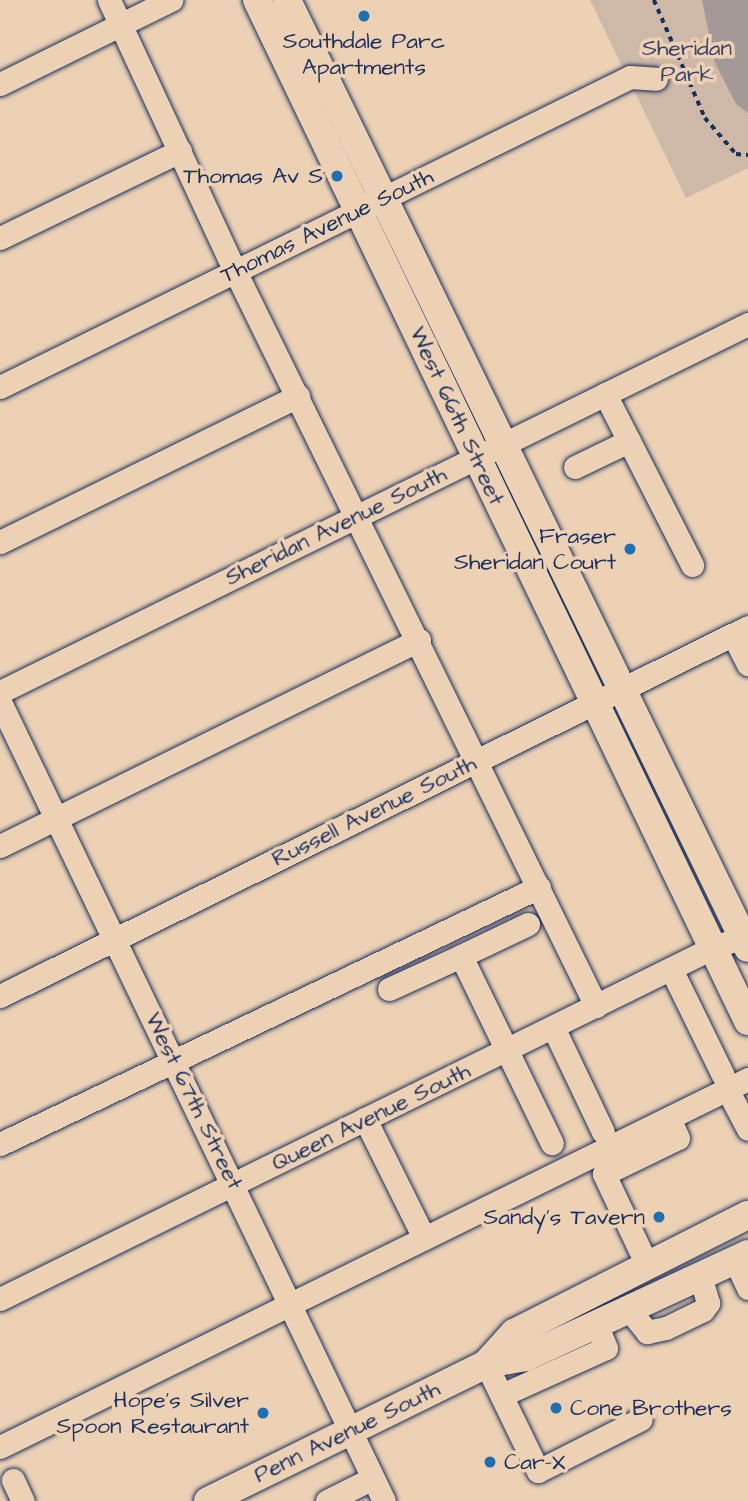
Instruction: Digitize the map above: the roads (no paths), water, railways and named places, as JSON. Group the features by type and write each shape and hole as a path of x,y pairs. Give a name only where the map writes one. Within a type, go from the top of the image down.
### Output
{"main road":[{"name":"West 66th Street","path":"257,0 505,443 712,948 748,1021"},
{"name":"West 66th Street","path":"287,0 477,458 746,939"},
{"name":"Penn Avenue South","path":"486,1364 514,1333 748,1214"},
{"name":"Penn Avenue South","path":"222,1498 486,1364 526,1357 631,1312 742,1257"}],"street":[{"path":"109,0 236,271 359,515 596,1006"},
{"path":"0,84 171,0"},
{"name":"Thomas Avenue South","path":"0,387 630,77 656,79"},
{"path":"0,238 180,151"},
{"name":"Sheridan Avenue South","path":"0,692 748,324"},
{"path":"605,394 692,565"},
{"path":"0,542 298,396"},
{"path":"575,467 629,441"},
{"path":"741,631 748,664"},
{"name":"Russell Avenue South","path":"0,996 741,631"},
{"path":"0,846 419,640"},
{"name":"West 67th Street","path":"0,702 234,1184 384,1501"},
{"path":"0,1144 173,1058 539,887"},
{"path":"388,989 528,924"},
{"name":"Queen Avenue South","path":"0,1299 712,948 746,939"},
{"path":"461,956 552,1143"},
{"path":"671,969 733,1081 748,1129"},
{"path":"553,1027 603,1132"},
{"path":"0,1447 424,1238 599,1164 669,1118 733,1081"},
{"path":"365,1119 424,1238"},
{"path":"599,1164 647,1265"},
{"path":"742,1257 748,1288"},
{"path":"502,1395 607,1348 597,1326"},
{"path":"486,1364 538,1471 641,1419"},
{"path":"327,1501 373,1478"}],"place":[{"name":"Southdale Parc Apartments","path":"364,16"},
{"name":"Thomas Av S","path":"337,176"},
{"name":"Fraser Sheridan Court","path":"630,549"},
{"name":"Sandy's Tavern","path":"659,1217"},
{"name":"Cone Brothers","path":"556,1408"},
{"name":"Hope's Silver Spoon Restaurant","path":"263,1413"},
{"name":"Car-X","path":"490,1462"}],"park label":[{"name":"Sheridan Park","path":"687,61"}]}
